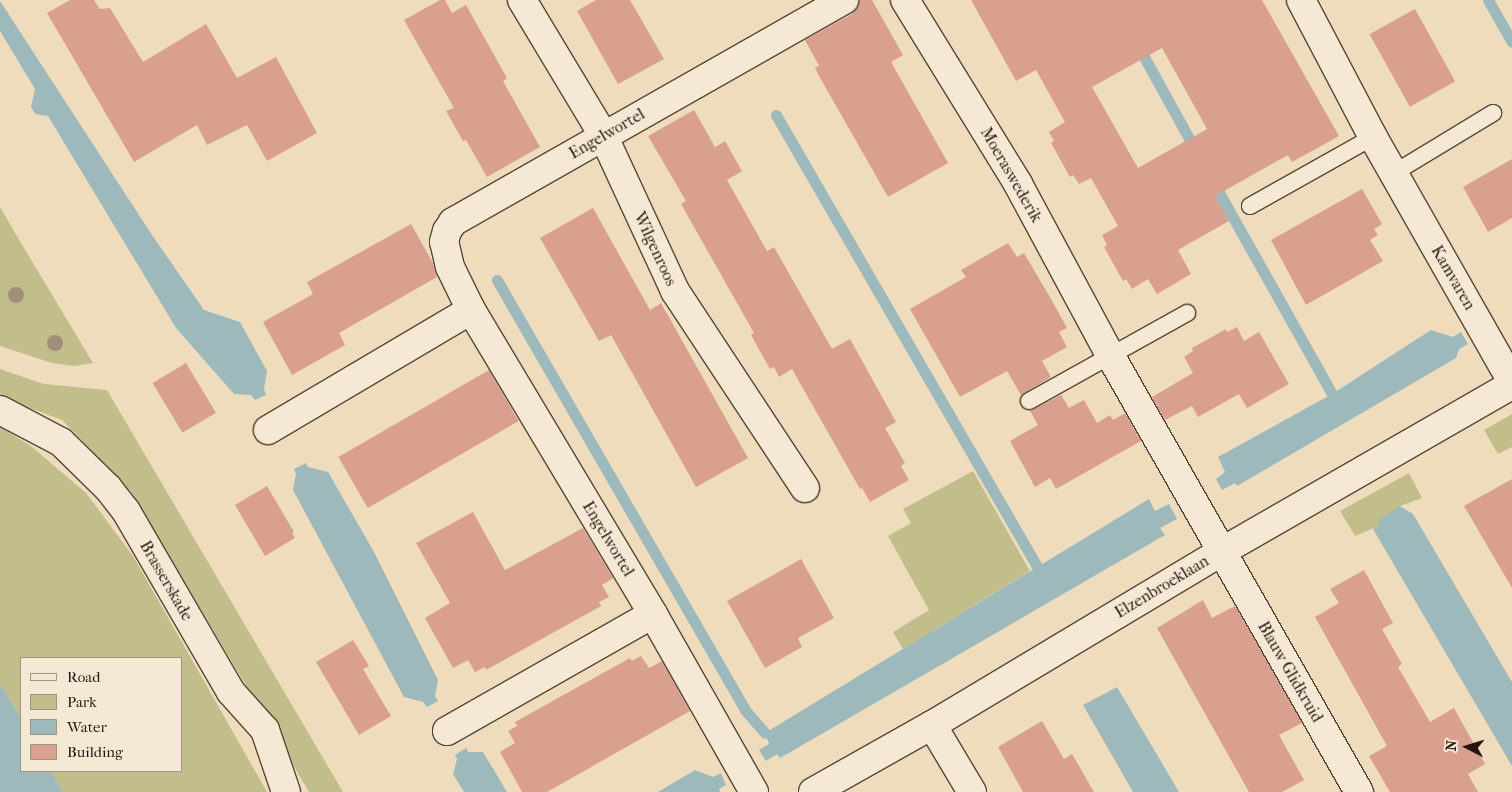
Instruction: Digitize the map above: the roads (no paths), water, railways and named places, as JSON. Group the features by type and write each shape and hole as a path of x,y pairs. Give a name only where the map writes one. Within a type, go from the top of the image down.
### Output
{"street":[{"name":"Wilgenroos","path":"522,0 603,136 675,291 805,488"},
{"name":"Engelwortel","path":"754,792 653,614 471,310 450,267 444,242 447,231 453,222 844,0"},
{"name":"Moeraswederik","path":"904,0 1018,184 1110,355 1221,552"},
{"name":"Kamvaren","path":"1301,0 1373,137 1512,383"},
{"path":"268,430 471,310"},
{"name":"Elzenbroeklaan","path":"814,792 932,725 1221,552 1512,383"},
{"name":"Brasserskade","path":"0,410 61,442 108,488 126,511 231,692 265,730 286,792"},
{"name":"Blauw Glidkruid","path":"1221,552 1359,792"},
{"path":"446,731 653,614"},
{"path":"932,725 972,792"}],"lane":[{"path":"1394,174 1493,113"},
{"path":"1250,206 1373,137"},
{"path":"1029,401 1187,313"}],"water":[{"path":"0,1 150,232 204,310 240,322 267,371 264,389 266,395 255,400 251,395 234,394 176,328 48,116 35,114 31,107 35,89 0,31"},
{"path":"1431,330 1453,337 1461,332 1468,344 1459,349 1456,358 1237,486 1235,483 1222,490 1216,479 1225,472 1218,457 1332,394"},
{"path":"306,463 308,467 328,472 374,552 438,680 435,696 438,701 427,707 423,702 404,697 293,490 296,474 294,469"},
{"path":"1149,499 1155,511 1169,504 1177,519 1160,528 1165,535 780,758 777,754 766,761 759,750 769,744 765,733"},
{"path":"1400,506 1413,514 1512,682 1512,766 1373,529 1377,527 1379,520"},
{"path":"0,683 20,717 20,772 52,772 63,792 0,792"},
{"path":"1117,687 1179,792 1133,792 1083,705"},
{"path":"466,748 468,752 483,752 507,792 464,792 453,774 457,759 455,755"},
{"path":"695,770 713,777 721,773 726,785 719,789 720,792 658,792"}],"waterway":[{"path":"1488,0 1512,42"},
{"path":"1143,55 1197,153"},
{"path":"776,115 1038,568"},
{"path":"1212,180 1332,394"},
{"path":"497,280 745,710 765,733"}]}
